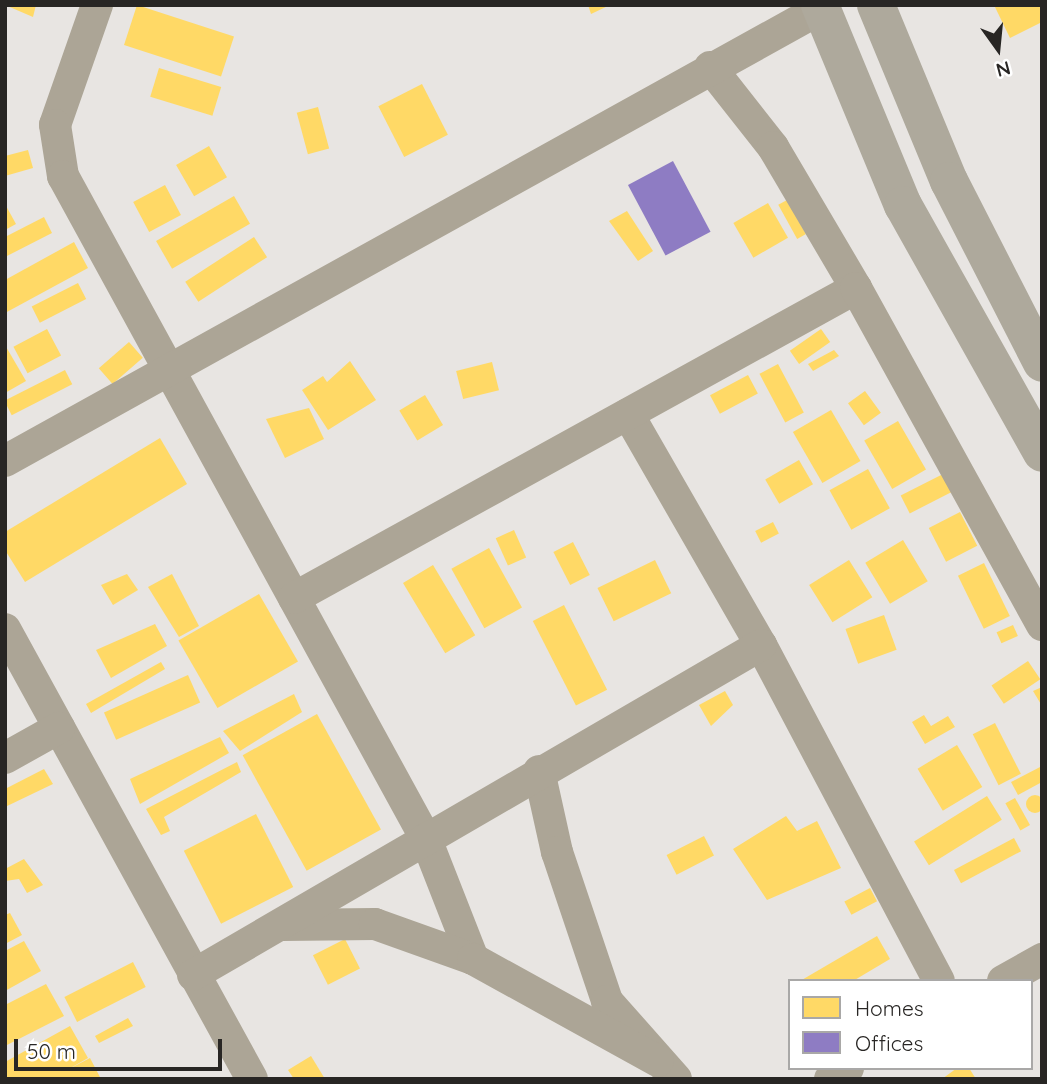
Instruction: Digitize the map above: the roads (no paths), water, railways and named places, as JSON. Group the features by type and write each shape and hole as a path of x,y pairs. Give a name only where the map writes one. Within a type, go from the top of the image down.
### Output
{"main road":[{"path":"876,5 949,181 1042,363"},
{"path":"821,7 903,205 1042,453"}],"street":[{"path":"97,5 55,125 54,144 63,176 168,374 426,839 473,959"},
{"path":"5,461 168,374 821,7"},
{"path":"710,67 773,147 856,288 1042,625"},
{"path":"293,598 856,288"},
{"path":"628,414 761,646 938,979"},
{"path":"5,629 193,975 253,1079"},
{"path":"193,975 539,771 761,646"},
{"path":"5,758 59,728"},
{"path":"539,771 556,852 607,1001 667,1070"},
{"path":"278,925 375,925 473,959 667,1070"},
{"path":"1007,979 1042,959"}]}
